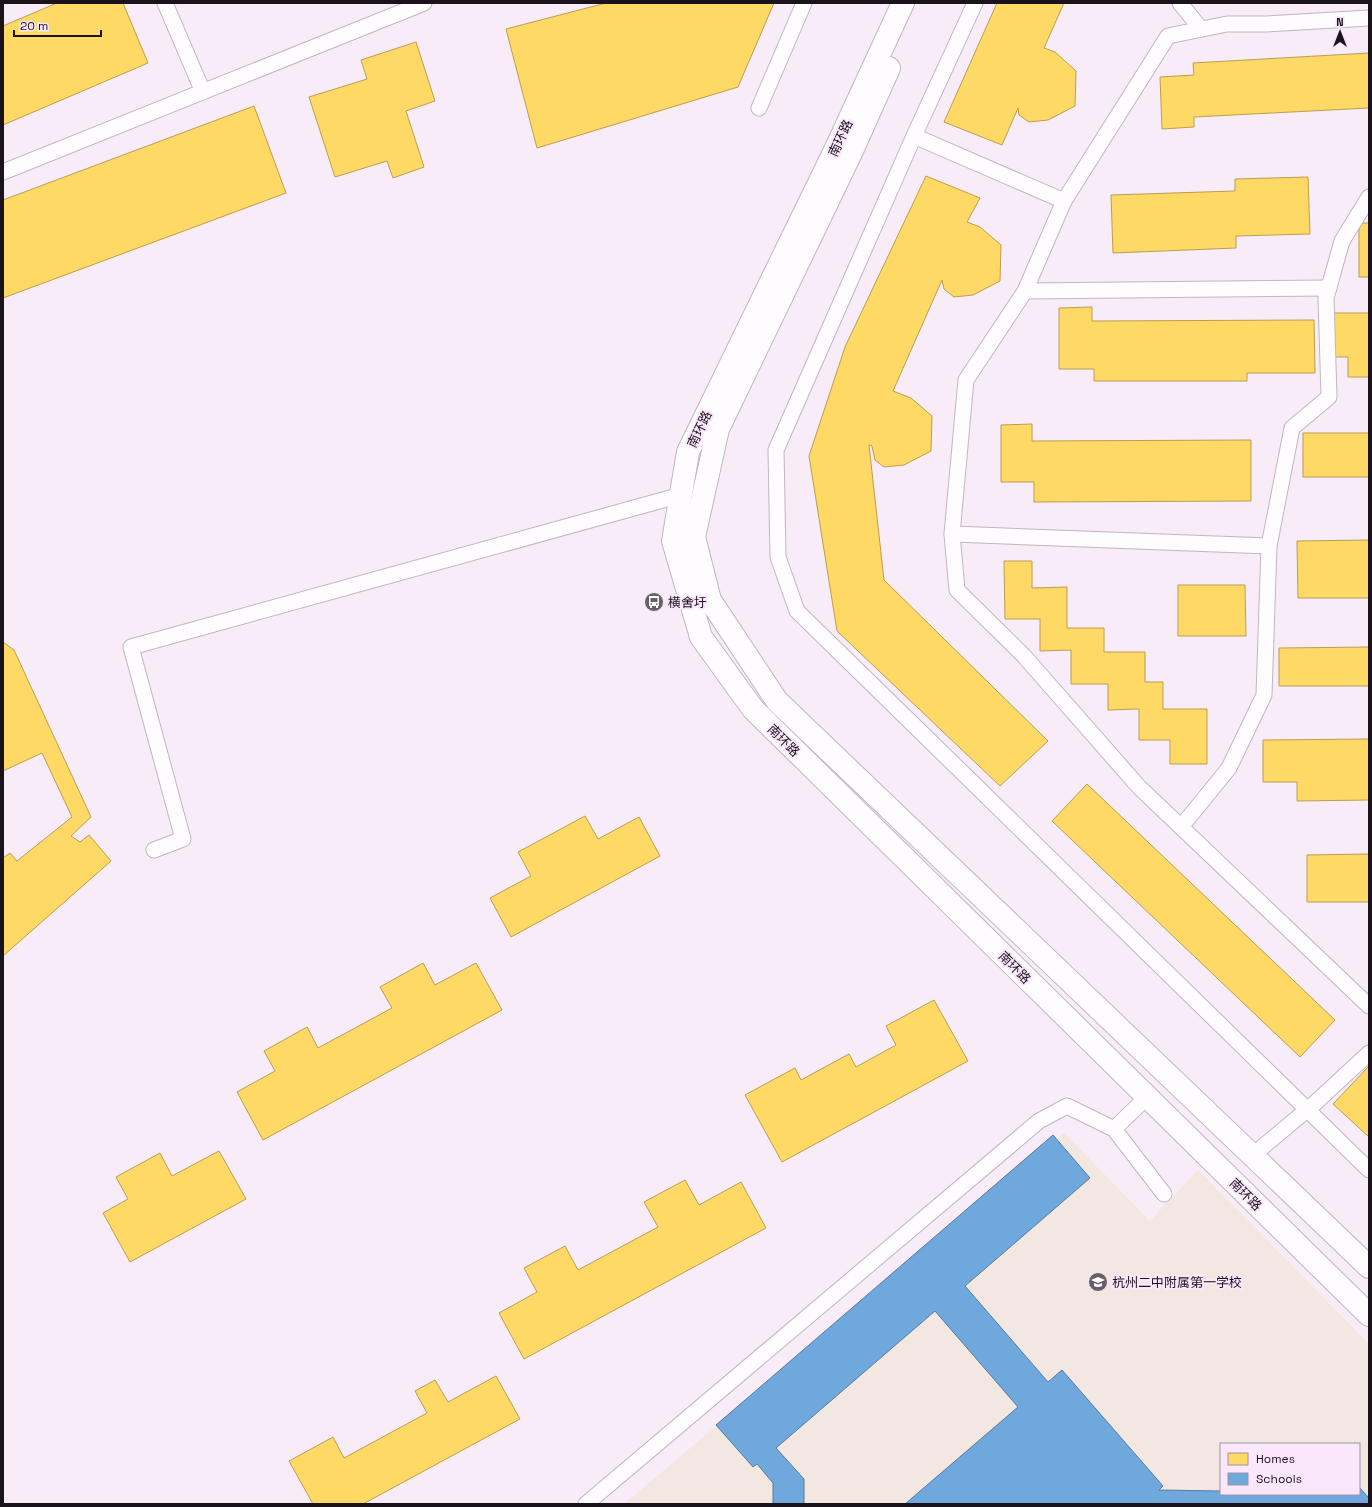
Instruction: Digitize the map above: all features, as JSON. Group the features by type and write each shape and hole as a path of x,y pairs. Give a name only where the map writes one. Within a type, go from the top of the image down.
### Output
{"main road":[{"name":"南环路","path":"903,3 827,166 688,452 673,541 702,637 753,709 1369,1315"},
{"name":"南环路","path":"918,3 851,153 718,430 694,537 710,600 777,701 1369,1267"}],"lane":[{"path":"165,3 203,92"},
{"path":"3,172 424,3"},
{"path":"759,108 804,3"},
{"path":"975,3 914,136 776,450 778,557 797,611 1369,1170"},
{"path":"1180,3 1201,29"},
{"path":"1369,18 1266,24 1227,24 1168,36 1064,201 1025,291 966,380 952,534 957,590 1024,656 1139,787 1369,1006"},
{"path":"914,136 1064,201"},
{"path":"1181,827 1229,768 1264,694 1268,546 1292,428 1329,396 1326,298 1342,242 1369,197"},
{"path":"1025,291 1329,288"},
{"path":"154,850 183,839 131,647 681,495"},
{"path":"952,534 1268,546"},
{"path":"1253,1155 1308,1110 1369,1053"},
{"path":"1114,1129 1147,1097"},
{"path":"586,1504 1039,1121 1067,1106 1114,1129 1164,1194"}],"shaded area":[{"name":"杭州二中附属第一学校","path":"1064,1133 1150,1221 1198,1170 1369,1344 1369,1504 624,1504"}],"building: Homes":[{"path":"57,3 123,3 148,63 3,125 3,26"},
{"path":"606,3 774,3 738,87 537,148 506,29"},
{"path":"997,3 1064,3 1044,48 1055,52 1076,71 1075,106 1048,120 1029,122 1019,115 1018,108 1002,145 944,122"},
{"path":"416,42 435,101 406,111 424,167 393,178 387,161 335,177 309,97 367,79 361,60"},
{"path":"1369,53 1369,108 1194,117 1194,127 1162,129 1160,77 1194,75 1193,63"},
{"path":"254,106 286,193 3,298 3,200"},
{"path":"926,176 980,198 967,222 980,227 1001,245 1000,281 973,295 954,297 944,289 942,280 893,391 911,398 932,416 931,451 904,465 884,467 875,460 872,446 869,445 884,580 1048,741 1000,786 837,631 809,456 845,347"},
{"path":"1308,177 1310,234 1236,236 1236,248 1113,253 1111,195 1235,191 1235,179"},
{"path":"1359,223 1369,223 1369,277 1359,277"},
{"path":"1092,307 1092,321 1314,320 1315,373 1247,373 1247,381 1094,381 1094,369 1059,369 1059,308"},
{"path":"1333,313 1369,313 1369,377 1348,377 1348,357 1333,357"},
{"path":"1032,424 1032,441 1251,440 1251,501 1034,502 1034,482 1001,482 1001,425"},
{"path":"1303,433 1369,433 1369,477 1303,477"},
{"path":"1369,540 1369,598 1298,598 1297,541"},
{"path":"1004,561 1032,561 1032,588 1067,587 1067,628 1104,628 1104,652 1145,652 1145,682 1163,682 1163,709 1207,709 1207,764 1170,764 1170,740 1139,740 1139,709 1108,710 1108,684 1071,684 1071,650 1040,651 1040,619 1005,619"},
{"path":"1178,585 1245,585 1246,636 1178,636"},
{"path":"3,642 14,650 91,817 71,836 80,842 89,835 111,861 3,956 3,858 10,853 17,861 72,817 42,753 3,771"},
{"path":"1369,647 1369,686 1279,686 1279,648"},
{"path":"1369,739 1369,800 1297,801 1297,782 1263,782 1263,740"},
{"path":"1087,784 1335,1020 1300,1057 1052,821"},
{"path":"585,816 598,839 639,817 660,856 511,937 490,898 531,876 518,852"},
{"path":"1369,854 1369,902 1307,902 1307,855"},
{"path":"423,963 435,985 476,963 502,1010 263,1140 237,1092 275,1071 264,1051 307,1027 318,1048 392,1008 380,987"},
{"path":"934,1000 968,1061 782,1162 745,1095 795,1068 801,1080 849,1054 856,1067 896,1045 886,1026"},
{"path":"1369,1066 1369,1137 1333,1104"},
{"path":"219,1151 246,1199 130,1262 103,1213 128,1199 116,1177 160,1153 172,1176"},
{"path":"685,1180 699,1205 741,1182 766,1228 524,1359 499,1313 537,1292 524,1268 565,1246 578,1270 658,1227 644,1202"},
{"path":"496,1376 520,1419 363,1504 313,1504 289,1461 333,1437 344,1458 427,1413 415,1391 435,1380 448,1402"}],"building: Schools":[{"path":"1053,1135 1090,1178 965,1286 1048,1382 1062,1370 1163,1486 1159,1490 1220,1491 1220,1495 1360,1495 1360,1488 1369,1498 1369,1504 905,1504 1018,1407 935,1311 776,1448 804,1479 804,1504 773,1504 773,1483 757,1464 753,1467 716,1425"}],"place":[{"name":"横舍圩","path":"654,602"},
{"name":"杭州二中附属第一学校","path":"1098,1282"}]}
